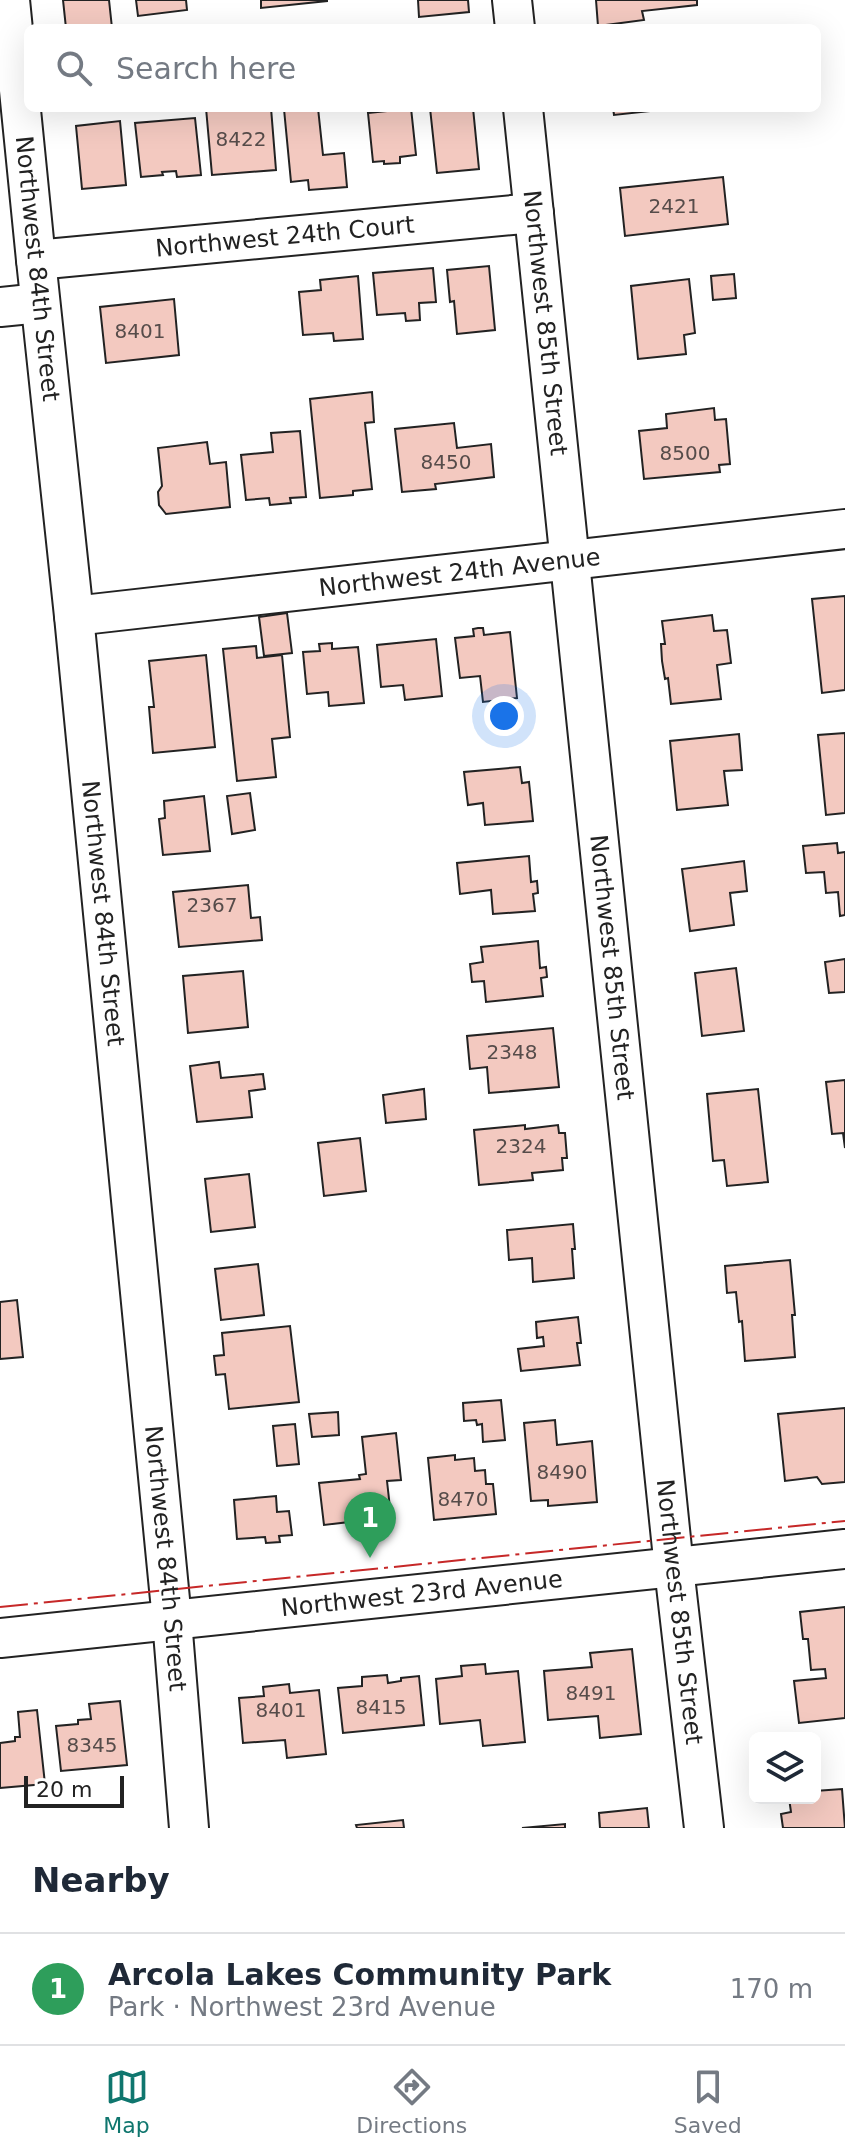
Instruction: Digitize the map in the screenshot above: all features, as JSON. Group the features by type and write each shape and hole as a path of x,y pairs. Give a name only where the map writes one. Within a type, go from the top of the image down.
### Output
{"street":[{"name":"Northwest 84th Street","path":"10,0 74,616 172,1620 189,1828"},
{"path":"512,0 515,24"},
{"name":"Northwest 85th Street","path":"523,112 674,1568 704,1828"},
{"name":"Northwest 24th Court","path":"36,260 534,213"},
{"path":"0,307 40,303"},
{"name":"Northwest 24th Avenue","path":"74,616 845,529"},
{"name":"Northwest 23rd Avenue","path":"0,1638 845,1549"}],"building":[{"path":"63,0 109,0 112,24 66,24"},
{"path":"136,0 186,0 187,10 138,16"},
{"path":"261,0 327,0 327,1 261,8"},
{"path":"418,0 468,0 469,12 419,17"},
{"path":"596,0 697,0 697,5 642,11 644,20 598,24"},
{"path":"206,112 271,112 276,170 212,175"},
{"path":"284,112 318,112 323,155 344,153 347,187 309,190 308,180 291,182"},
{"path":"411,112 416,155 400,157 400,163 373,162 368,113"},
{"path":"430,112 473,112 479,169 437,173"},
{"path":"614,112 641,112 614,115"},
{"path":"195,118 201,175 177,177 176,171 141,177 135,123"},
{"path":"120,121 126,185 82,189 76,126"},
{"path":"723,177 728,224 625,236 620,188"},
{"path":"489,266 495,330 457,334 447,270"},
{"path":"433,268 436,302 419,303 420,320 406,321 405,313 377,315 373,273"},
{"path":"734,274 736,298 713,300 711,276"},
{"path":"358,276 363,339 334,341 333,333 303,335 299,292 321,290 320,280"},
{"path":"689,279 695,333 684,335 686,354 638,359 631,286"},
{"path":"174,299 179,355 106,363 100,307"},
{"path":"372,392 374,422 365,423 372,489 353,491 353,495 320,498 310,399"},
{"path":"714,408 715,420 726,419 730,464 719,465 720,472 644,479 639,431 667,428 666,414"},
{"path":"454,423 457,448 491,444 494,477 435,484 436,489 402,492 395,429"},
{"path":"300,431 306,497 290,498 291,503 270,505 269,498 246,500 241,455 273,452 271,433"},
{"path":"207,442 210,464 226,462 230,507 166,514 159,505 158,492 162,486 158,448"},
{"path":"845,596 845,690 822,693 812,599"},
{"path":"287,613 292,653 264,656 259,617"},
{"path":"712,615 714,631 727,630 731,663 717,665 721,699 671,704 662,661 661,644 665,644 662,621"},
{"path":"483,628 484,635 510,632 517,698 483,702 480,676 460,678 455,638 474,636 473,629"},
{"path":"436,639 442,696 405,700 403,685 381,687 377,645"},
{"path":"332,643 332,649 358,647 364,703 329,706 328,692 307,694 303,652 320,651 319,644"},
{"path":"256,646 257,658 282,655 290,737 272,739 276,777 237,781 223,649"},
{"path":"206,655 215,747 153,753 149,707 154,707 149,661"},
{"path":"845,733 845,813 826,815 818,735"},
{"path":"739,734 742,770 724,771 728,805 677,810 670,741"},
{"path":"520,767 522,783 529,782 533,821 485,825 483,803 468,805 464,772"},
{"path":"250,793 255,830 232,834 227,796"},
{"path":"204,796 210,851 163,855 159,819 165,818 164,801"},
{"path":"837,843 838,853 845,852 845,915 840,916 838,892 826,893 824,872 806,873 803,846"},
{"path":"529,856 531,882 537,881 538,893 533,894 535,911 493,914 491,890 460,894 457,863"},
{"path":"744,861 747,891 730,893 734,925 690,931 682,869"},
{"path":"248,885 251,918 260,917 262,940 179,947 173,892"},
{"path":"538,941 540,968 546,967 547,977 541,978 543,996 486,1002 484,981 472,982 470,964 483,962 481,947"},
{"path":"845,959 845,992 829,993 825,962"},
{"path":"736,968 744,1031 702,1036 695,973"},
{"path":"243,971 248,1027 188,1033 183,976"},
{"path":"553,1028 559,1087 489,1093 487,1067 470,1069 467,1036"},
{"path":"219,1062 221,1078 263,1074 265,1089 249,1091 252,1117 197,1122 190,1066"},
{"path":"845,1080 845,1148 843,1133 832,1134 826,1082"},
{"path":"424,1089 426,1119 386,1123 383,1095"},
{"path":"758,1089 768,1182 727,1186 724,1160 713,1161 707,1094"},
{"path":"525,1125 525,1129 558,1125 559,1133 565,1133 567,1158 562,1158 563,1170 532,1173 533,1180 479,1185 474,1130"},
{"path":"360,1138 366,1191 324,1196 318,1143"},
{"path":"249,1174 255,1227 211,1232 205,1179"},
{"path":"573,1224 574,1278 533,1282 532,1258 509,1260 507,1230"},
{"path":"790,1260 795,1357 745,1361 736,1292 727,1293 725,1266"},
{"path":"258,1264 264,1315 221,1320 215,1269"},
{"path":"17,1300 23,1357 0,1359 0,1302"},
{"path":"578,1317 580,1365 521,1371 518,1349 544,1346 543,1337 537,1338 536,1322"},
{"path":"290,1326 299,1402 229,1409 225,1374 216,1375 214,1356 224,1355 222,1333"},
{"path":"501,1400 505,1440 483,1442 482,1424 477,1425 476,1420 464,1421 463,1403"},
{"path":"845,1408 845,1482 822,1484 817,1477 785,1481 778,1414"},
{"path":"338,1412 339,1435 312,1437 309,1414"},
{"path":"555,1420 557,1445 592,1441 597,1502 548,1506 548,1500 531,1501 524,1423"},
{"path":"295,1424 299,1464 277,1466 273,1426"},
{"path":"396,1433 401,1480 387,1481 391,1517 324,1525 319,1483 360,1479 359,1475 366,1474 362,1437"},
{"path":"455,1455 455,1460 474,1458 475,1471 485,1470 486,1484 493,1484 496,1514 434,1520 428,1458"},
{"path":"276,1496 277,1512 289,1511 292,1535 279,1536 280,1542 266,1543 265,1537 237,1539 234,1500"},
{"path":"845,1607 845,1718 799,1723 794,1681 826,1678 825,1669 811,1670 808,1639 803,1639 800,1612"},
{"path":"632,1649 641,1734 600,1738 598,1716 548,1720 544,1671 592,1667 590,1653"},
{"path":"485,1664 486,1674 518,1671 525,1742 483,1746 480,1720 440,1724 436,1679 462,1676 461,1666"},
{"path":"387,1675 388,1683 419,1676 424,1725 343,1733 338,1688 362,1686 362,1677"},
{"path":"289,1684 290,1693 319,1690 326,1754 287,1758 285,1740 243,1743 239,1698 264,1696 263,1687"},
{"path":"120,1701 127,1765 61,1771 56,1726 91,1719 89,1704"},
{"path":"37,1710 45,1784 0,1788 0,1743 20,1737 18,1712"},
{"path":"842,1789 845,1828 783,1828 781,1814 791,1812 790,1804 821,1804 821,1791"},
{"path":"647,1808 649,1828 600,1828 599,1813"},
{"path":"403,1820 404,1828 357,1828 356,1825"},
{"path":"565,1824 565,1828 522,1828"}],"power":[{"path":"0,1607 845,1521"}],"place":[{"name":"Arcola Lakes Community Park","path":"370,1558"}]}
